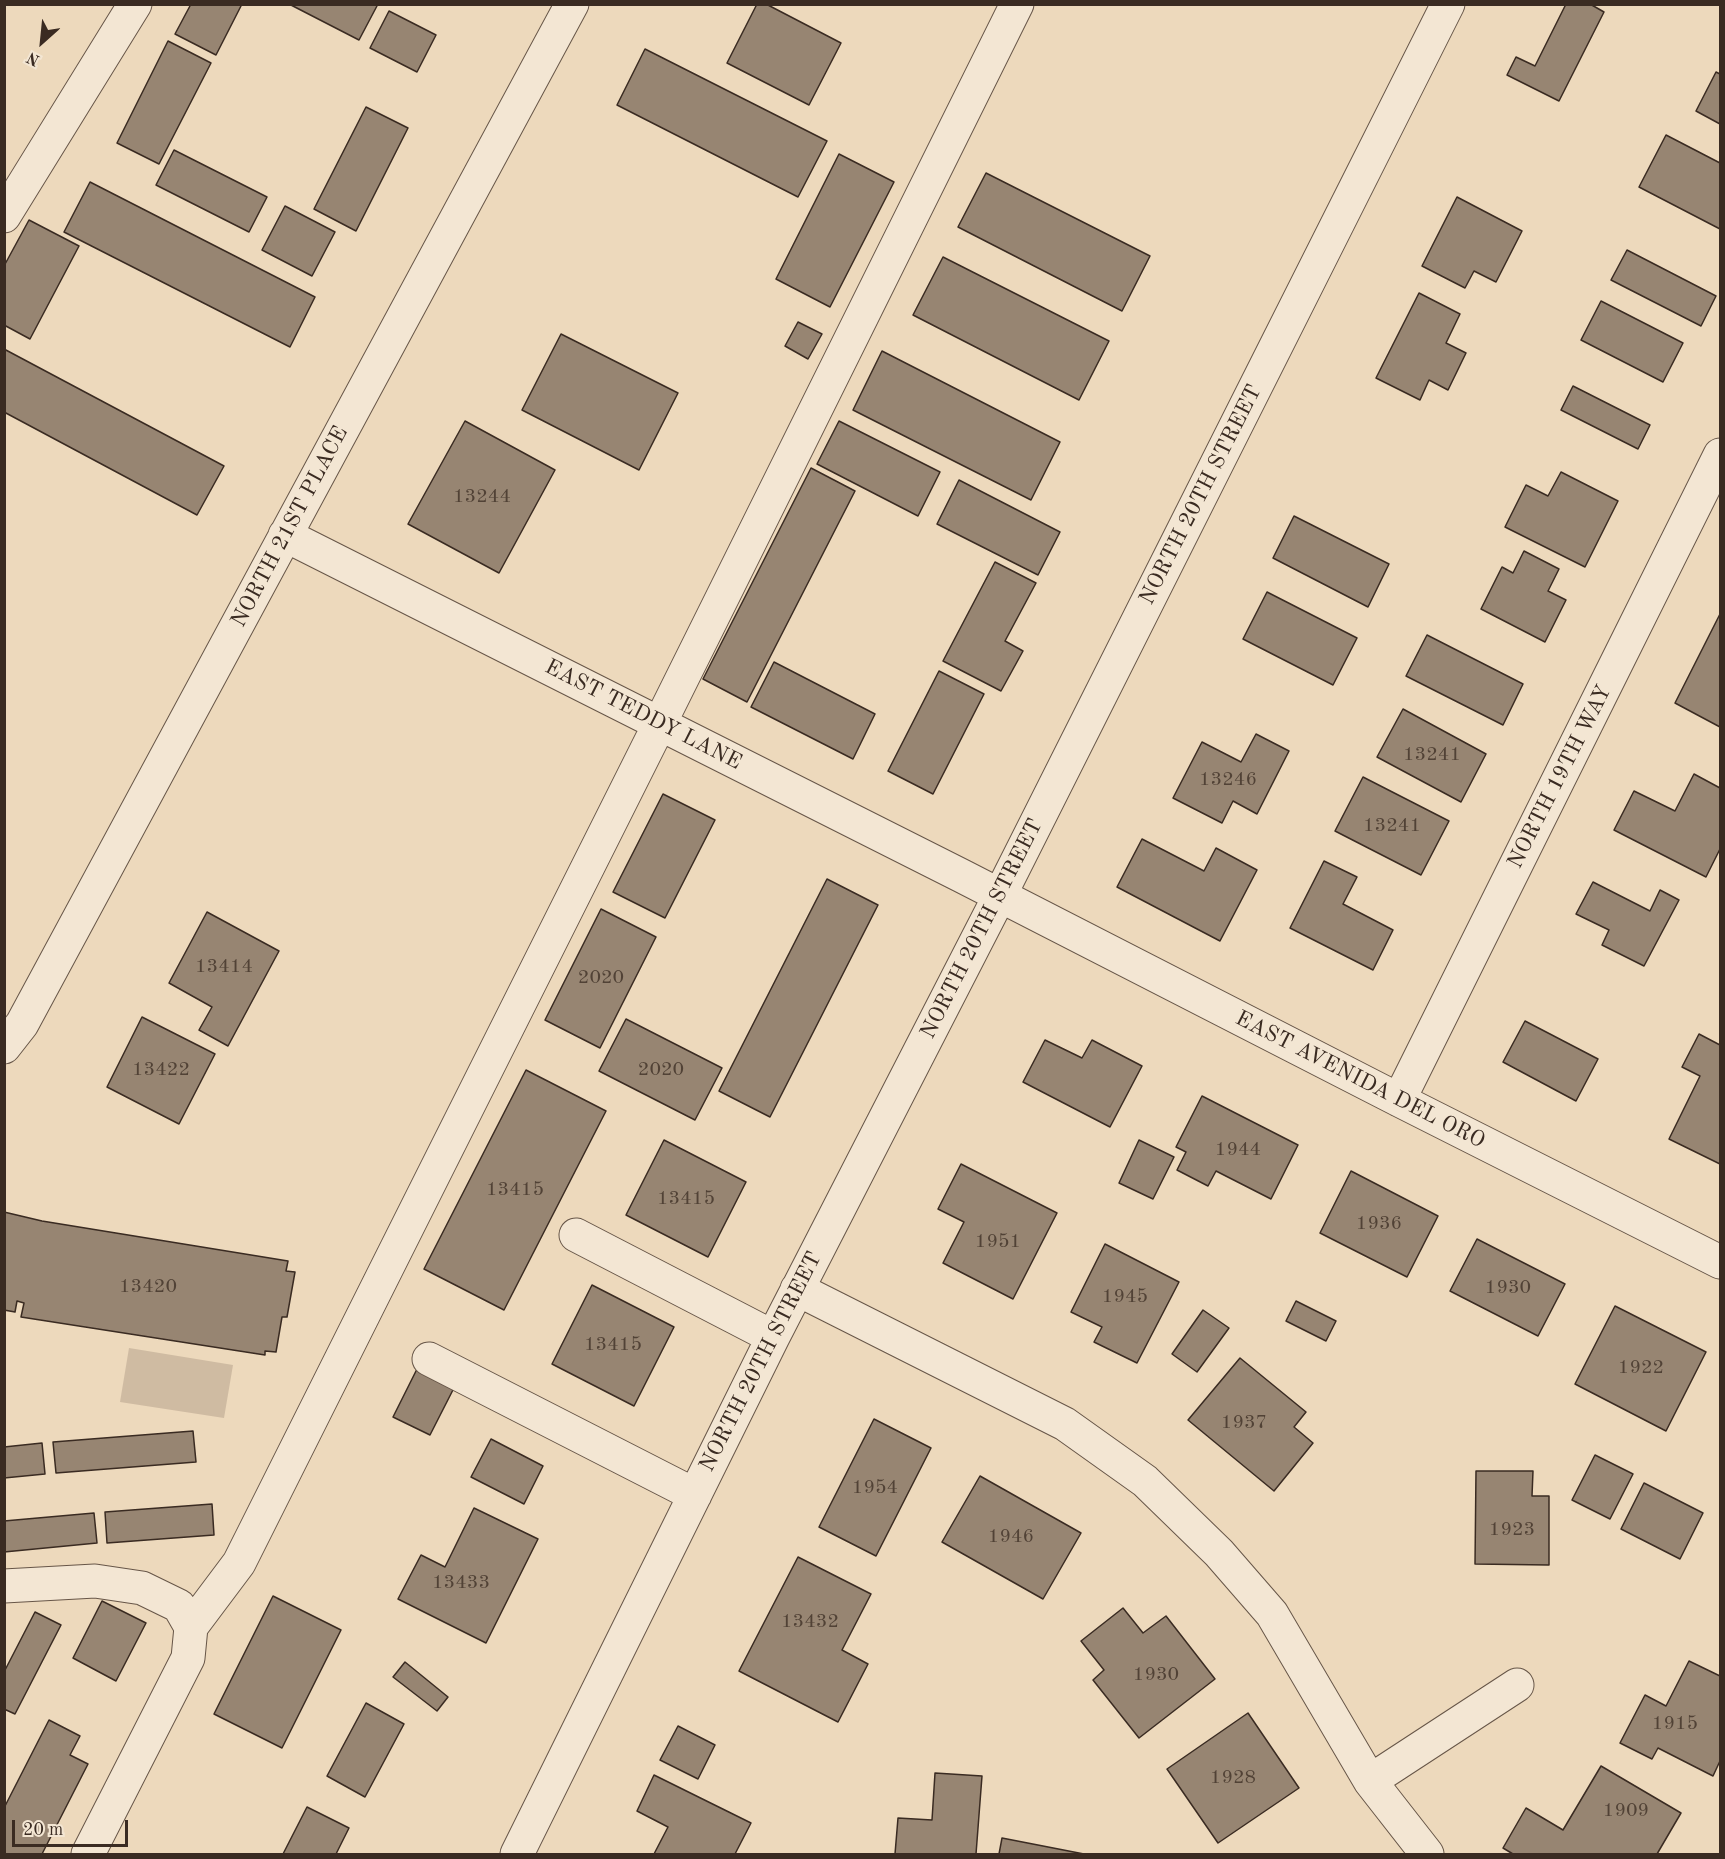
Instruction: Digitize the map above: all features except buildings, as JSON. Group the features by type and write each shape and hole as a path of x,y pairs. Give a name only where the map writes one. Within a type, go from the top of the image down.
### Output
{"street":[{"path":"4,216 135,4"},
{"name":"NORTH 21ST PLACE","path":"4,1047 22,1024 572,4"},
{"path":"88,1854 188,1658 191,1626 239,1563 1017,4"},
{"name":"NORTH 20TH STREET","path":"517,1854 797,1289 1000,895 1448,4"},
{"name":"NORTH 19TH WAY","path":"1399,1100 1720,455"},
{"name":"EAST TEDDY LANE","path":"285,535 1000,895"},
{"name":"EAST AVENIDA DEL ORO","path":"1000,895 1720,1262"},
{"path":"576,1235 773,1337"},
{"path":"797,1289 1065,1424 1145,1481 1219,1553 1272,1614 1370,1781 1427,1854"},
{"path":"429,1359 694,1495"},
{"path":"4,1586 95,1581 142,1588 179,1606 191,1626"},
{"path":"1370,1781 1517,1685"}],"shaded area":[{"path":"129,1348 233,1365 224,1418 120,1402"}]}
